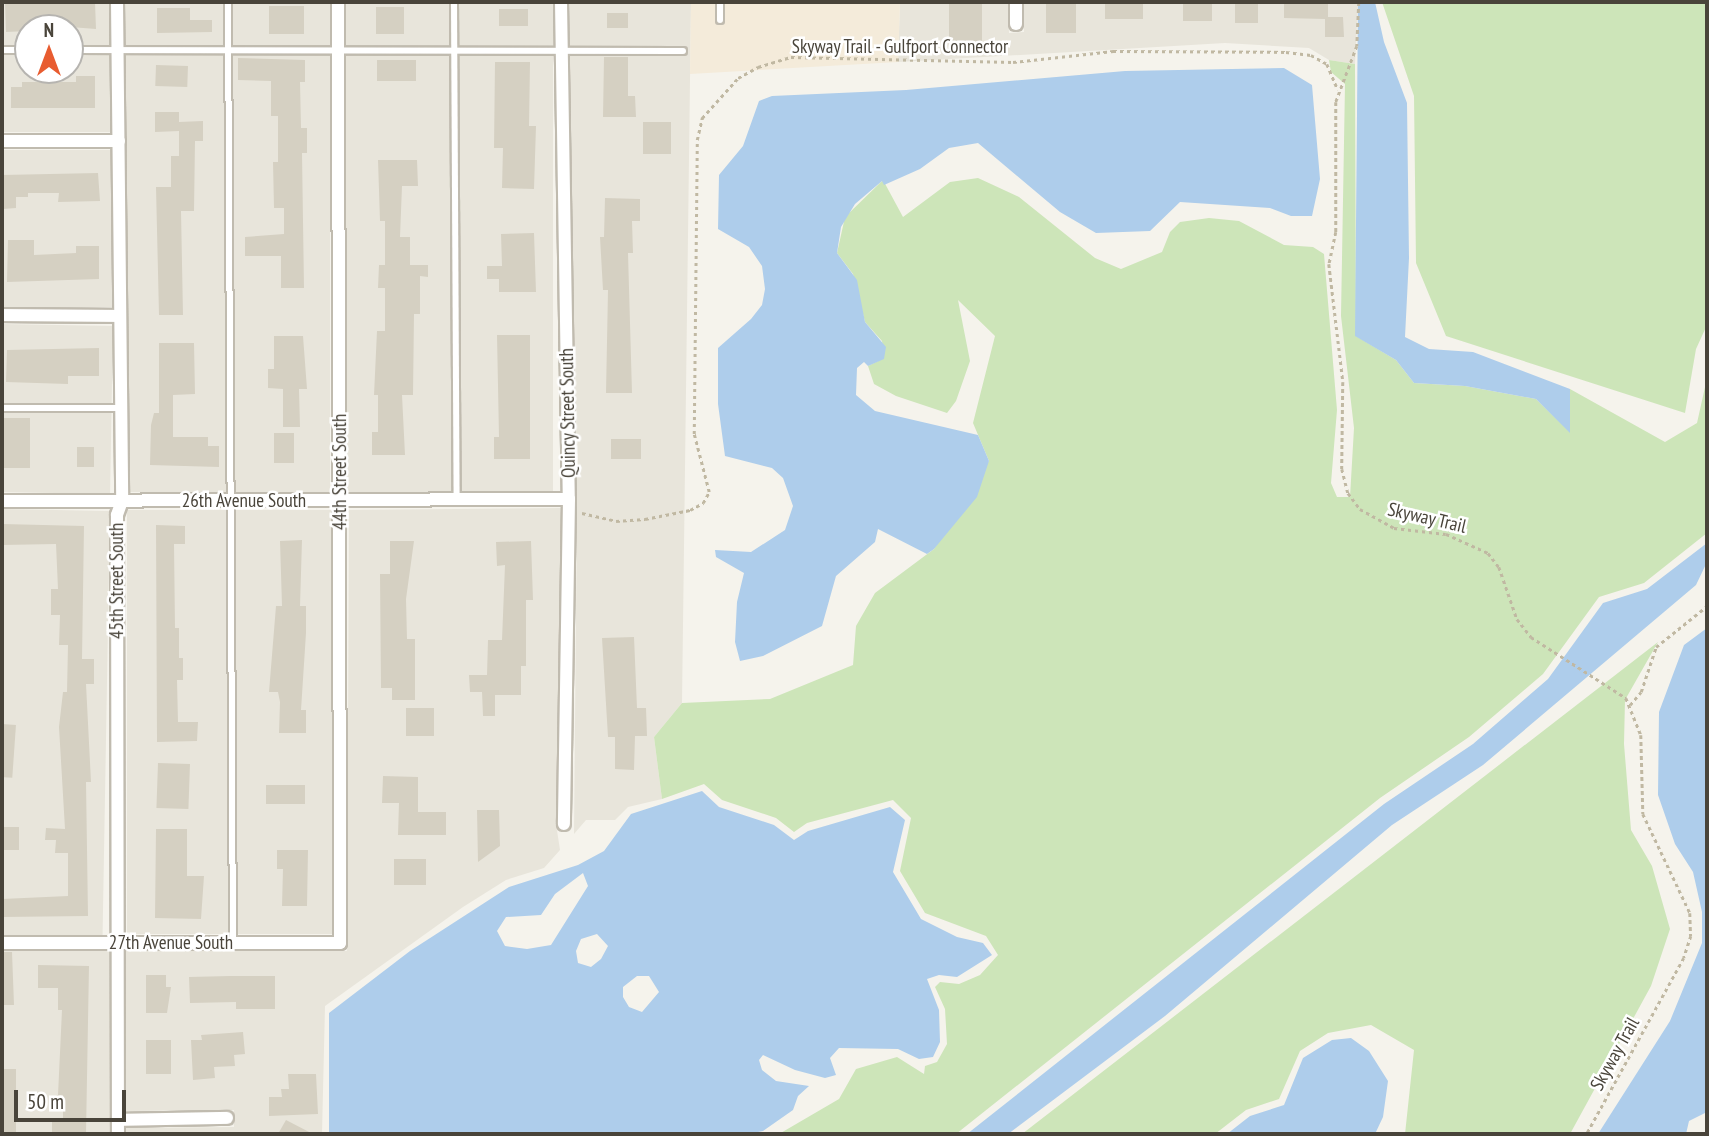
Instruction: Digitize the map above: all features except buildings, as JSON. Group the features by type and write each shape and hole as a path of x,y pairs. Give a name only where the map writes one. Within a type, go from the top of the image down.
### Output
{"street":[{"name":"45th Street South","path":"117,2 122,501 117,515 118,1134"},
{"name":"44th Street South","path":"338,2 340,943"},
{"name":"Quincy Street South","path":"561,2 569,499 564,824"},
{"path":"1016,2 1016,24"},
{"path":"2,141 119,141"},
{"path":"2,315 120,316"},
{"name":"26th Avenue South","path":"2,501 569,499"},
{"name":"27th Avenue South","path":"2,943 340,943"},
{"path":"118,1119 227,1118"}],"lane":[{"path":"228,2 233,943"},
{"path":"454,2 457,500"},
{"path":"720,2 720,20"},
{"path":"84,50 338,47 683,51"},
{"path":"2,408 121,408"}],"path":[{"name":"Skyway Trail","path":"1359,2 1357,46 1338,90 1336,232 1329,264 1343,382 1342,468 1348,493 1360,509 1384,524 1446,534 1488,552 1499,567 1517,619 1531,637 1607,684 1630,705 1641,735 1643,814 1690,913 1691,936 1684,958 1587,1134"},
{"name":"Skyway Trail - Gulfport Connector","path":"569,499 584,515 616,521 645,519 690,510 704,503 709,492 694,434 697,140 702,118 738,78 758,67 791,57 1013,62 1113,51 1286,52 1311,55 1327,64 1338,90"},
{"path":"1630,705 1641,692 1656,647 1707,606"}],"shaded area":[{"path":"2,2 109,2 111,132 2,132"},
{"path":"125,2 330,2 330,492 125,492"},
{"path":"345,2 553,2 553,493 345,493"},
{"path":"569,2 691,2 682,703 654,737 662,799 628,807 615,820 586,820 574,834 577,508"},
{"path":"691,2 900,2 898,62 690,74"},
{"path":"900,2 1008,2 1009,33 1024,32 1024,2 1358,2 1355,64 1329,60 1309,48 1225,43 898,62"},
{"path":"2,150 112,150 112,307 2,307"},
{"path":"2,324 113,326 110,494 2,492"},
{"path":"561,508 556,824 560,850 544,868 506,880 463,907 325,1006 322,1134 126,1134 126,1128 234,1127 234,1110 126,1111 125,951 347,951 349,510"},
{"path":"2,509 110,511 103,937 2,935"},
{"path":"127,510 333,510 333,934 127,934"},
{"path":"2,951 110,951 110,1134 2,1134"}],"green space":[{"path":"1382,2 1707,2 1707,325 1696,349 1685,413 1446,336 1416,263 1414,96"},
{"path":"1329,60 1355,64 1356,336 1396,360 1414,383 1465,386 1536,399 1570,432 1570,389 1665,442 1697,423 1707,378 1707,533 1644,583 1599,597 1543,674 1469,737 1380,798 956,1134 779,1134 839,1099 856,1069 897,1057 924,1074 925,1066 937,1062 947,1044 945,1009 935,987 940,982 959,984 980,975 998,955 986,936 925,913 900,871 911,818 893,800 807,823 794,832 776,818 722,800 704,784 662,799 654,737 682,703 770,699 853,665 856,626 875,593 934,549 989,461 973,423 995,336 958,300 970,361 956,401 947,413 896,396 874,384 868,366 884,358 882,341 865,322 853,274 837,253 845,217 883,180 903,217 950,182 978,178 1019,197 1095,258 1121,269 1162,252 1170,232 1180,222 1209,218 1239,221 1284,245 1313,247 1324,254 1337,410 1331,483 1337,497 1350,497 1354,428 1341,316 1345,84 1331,72"},
{"path":"1658,642 1625,700 1624,744 1631,830 1652,866 1670,929 1651,986 1570,1134 1405,1134 1414,1050 1371,1025 1328,1033 1300,1051 1279,1099 1246,1110 1215,1134 1022,1134"}],"water":[{"path":"1358,2 1375,2 1384,42 1407,103 1409,258 1405,337 1429,349 1473,352 1570,389 1570,433 1536,399 1465,386 1414,383 1396,360 1355,336"},
{"path":"1284,68 1312,85 1320,179 1312,216 1291,216 1270,208 1180,202 1150,231 1096,233 1060,212 978,143 949,148 920,169 884,185 882,181 855,204 841,227 837,253 857,280 865,322 886,347 884,359 868,366 864,362 857,368 856,395 875,411 978,435 989,461 977,497 934,549 927,554 878,529 875,542 836,576 822,626 763,656 740,661 735,642 737,602 744,573 716,557 715,550 751,552 785,530 793,506 783,478 772,468 725,456 718,404 718,348 751,319 762,305 765,289 762,266 749,247 718,229 719,175 743,146 759,101 772,96 906,90 1125,71"},
{"path":"1707,543 1707,562 1696,585 1483,765 1392,825 1165,1016 1008,1134 967,1134 1384,804 1473,744 1548,679 1603,603 1647,589"},
{"path":"1707,628 1707,1112 1689,1121 1686,1134 1598,1134 1670,1021 1702,943 1702,912 1693,872 1675,844 1658,795 1659,712 1684,645"},
{"path":"702,791 719,807 774,825 794,840 808,831 890,807 905,820 893,872 921,919 957,937 983,943 992,955 957,977 939,975 927,979 939,1010 940,1042 933,1057 919,1059 898,1049 839,1048 830,1058 836,1075 825,1078 795,1070 763,1055 759,1060 762,1070 776,1081 809,1086 798,1096 793,1110 763,1131 748,1134 329,1134 329,1013 410,951 509,887 578,865 604,851 631,814","holes":["583,873 588,886 551,945 527,949 505,946 497,931 506,917 541,915 555,894","597,934 608,946 601,959 591,967 578,963 576,951 581,939","637,976 649,976 659,992 642,1012 629,1007 623,997 623,987"]},
{"path":"1351,1038 1369,1051 1388,1081 1383,1117 1375,1134 1227,1134 1250,1116 1284,1105 1303,1058 1332,1040"}]}
